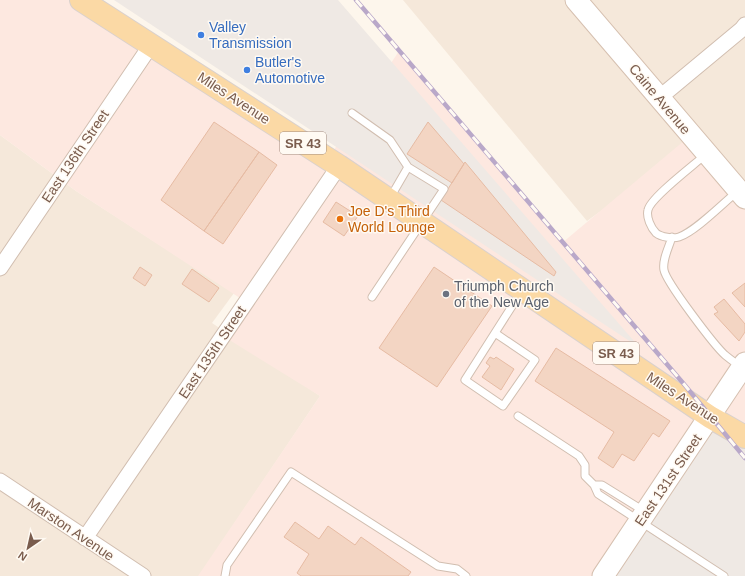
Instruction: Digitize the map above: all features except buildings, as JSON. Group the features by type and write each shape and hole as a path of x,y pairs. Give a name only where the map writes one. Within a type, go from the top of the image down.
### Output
{"main road":[{"name":"Miles Avenue","path":"82,0 339,166 710,416 745,437"}],"street":[{"name":"Caine Avenue","path":"576,0 742,194"},
{"path":"659,98 742,29 745,24"},
{"name":"East 136th Street","path":"0,268 151,45"},
{"name":"East 135th Street","path":"85,538 339,166"},
{"name":"East 131st Street","path":"603,576 744,367"},
{"name":"Marston Avenue","path":"0,481 143,576"}],"lane":[{"path":"352,113 390,140 408,167 444,189 372,297"},
{"path":"707,154 656,198 648,210 650,224 656,233 666,237 678,237 688,232 742,194"},
{"path":"389,200 408,167"},
{"path":"672,237 665,260 664,270 669,281 707,334 725,355 744,367"},
{"path":"495,333 535,360 503,406 465,380 522,290"},
{"path":"518,416 579,456 585,465 585,476 594,485 598,494 643,517"},
{"path":"225,576 227,566 291,472 438,566 457,569 466,576"},
{"path":"594,485 602,485 724,576"}],"shaded area":[{"path":"0,0 81,0 328,159 399,51 562,243 691,135 745,198 745,437 603,576 198,576 320,396 223,336 246,302 76,191 0,135"},
{"path":"114,0 338,0 640,348"},
{"path":"403,0 745,0 745,222 685,150 587,221"},
{"path":"0,135 76,191 234,293 212,323 320,396 199,576 0,576"},
{"path":"710,417 745,437 745,576 603,576"}],"railway":[{"path":"356,0 683,383 745,458"}],"place":[{"name":"Valley Transmission","path":"201,35"},
{"name":"Butler's Automotive","path":"247,70"},
{"name":"Joe D's Third World Lounge","path":"340,219"},
{"name":"Triumph Church of the New Age","path":"446,294"}]}
